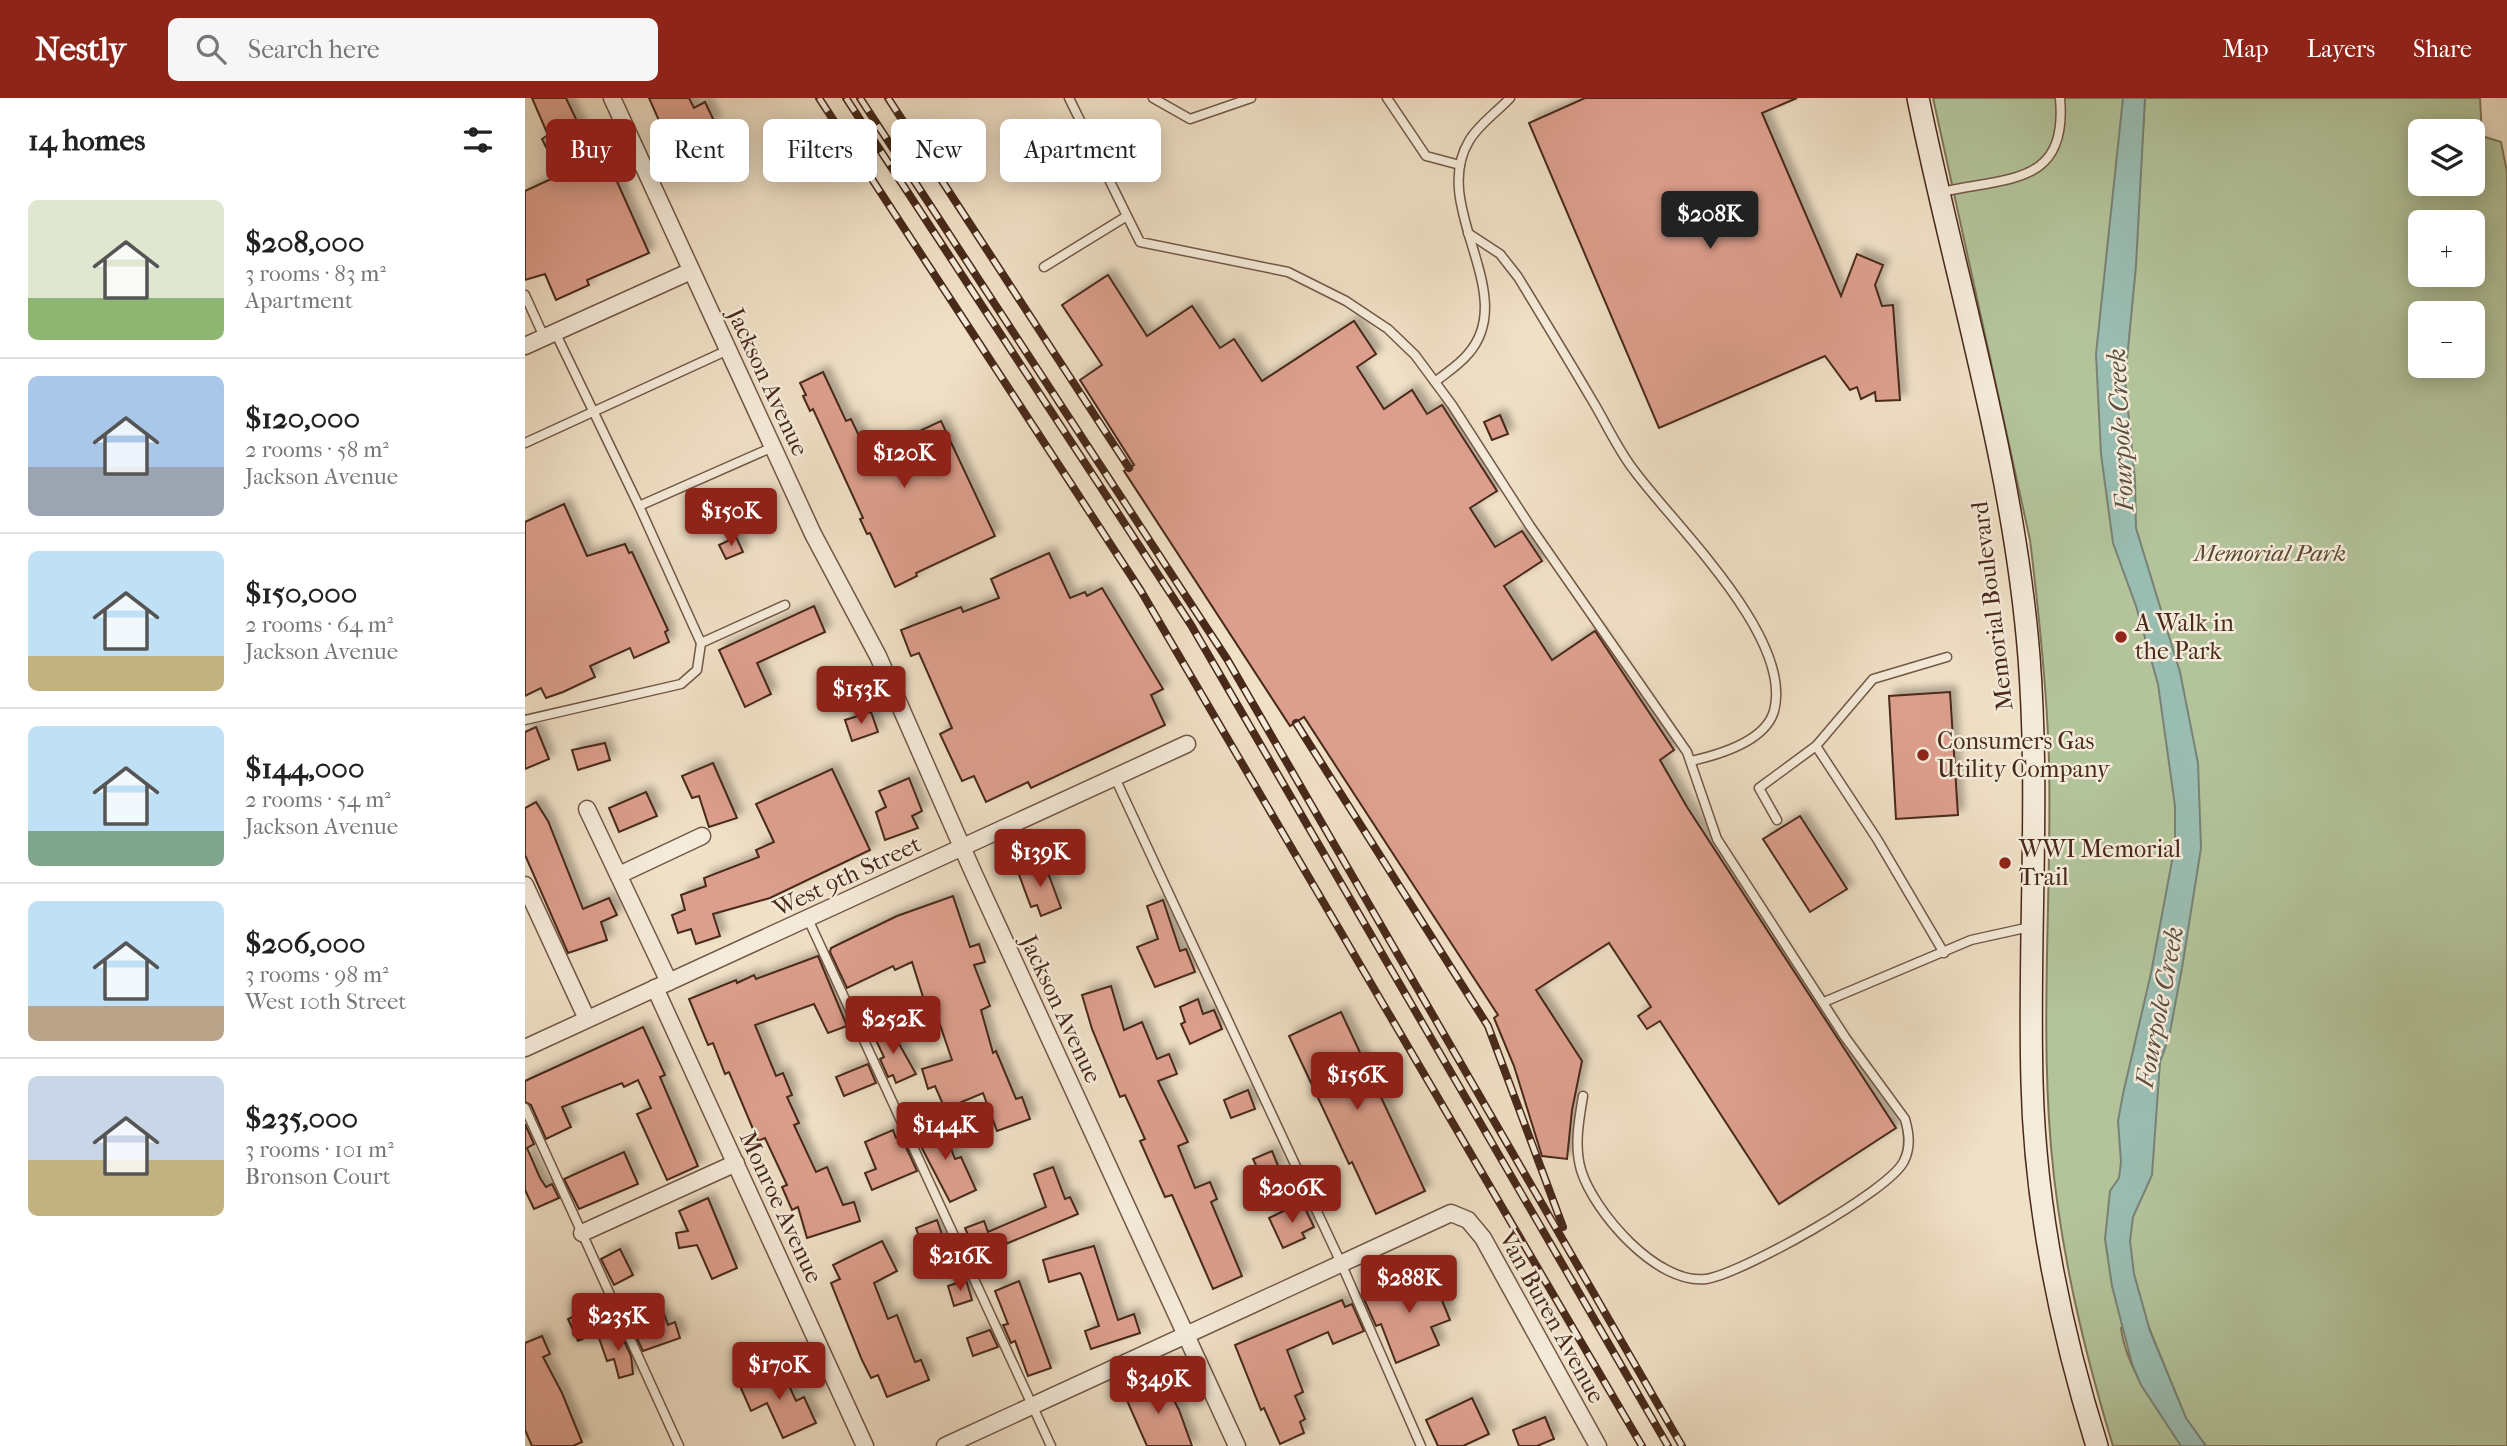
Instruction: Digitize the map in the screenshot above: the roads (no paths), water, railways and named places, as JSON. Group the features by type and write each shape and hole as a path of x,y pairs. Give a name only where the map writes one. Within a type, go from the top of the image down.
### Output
{"street":[{"name":"Jackson Avenue","path":"612,98 813,534 878,656 1237,1446"},
{"name":"Memorial Boulevard","path":"1918,98 1997,448 2021,583 2033,720 2032,1082 2042,1205 2061,1315 2097,1446"},
{"path":"525,346 691,271"},
{"name":"West 9th Street","path":"525,1048 1187,744"},
{"name":"Monroe Avenue","path":"587,809 619,875 736,1163 865,1446"},
{"path":"619,875 702,836"},
{"path":"525,885 532,916 587,1020"},
{"path":"583,1233 736,1163"},
{"name":"Van Buren Avenue","path":"1341,1263 1441,1215 1459,1215 1476,1227 1598,1446"},
{"path":"945,1446 1341,1263"}],"lane":[{"path":"1069,98 1140,242 1287,272 1346,301 1388,329 1415,355 1691,761 1717,839 1845,1037 1905,1119 1909,1132 1905,1160 1884,1184 1752,1263 1705,1279 1685,1278 1667,1271 1629,1241 1589,1190 1581,1168 1578,1129 1583,1096"},
{"path":"1153,98 1191,119 1251,98"},
{"path":"1387,98 1426,156 1460,165"},
{"path":"1435,382 1469,354 1486,312 1483,283 1459,193 1460,165 1469,140 1510,98"},
{"path":"1938,193 2022,174 2043,165 2051,157 2061,137 2060,98"},
{"path":"1044,267 1127,216"},
{"path":"1468,233 1500,254 1518,277 1632,467 1714,564 1766,654 1775,694 1774,711 1766,726 1728,750 1691,761"},
{"path":"525,295 593,412 701,643 697,670 681,684 525,720"},
{"path":"525,443 728,350"},
{"path":"639,506 773,447"},
{"path":"701,643 785,605"},
{"path":"1777,820 1759,788 1816,746 1873,679 1947,657"},
{"path":"1816,746 1944,953"},
{"path":"1115,778 1341,1263 1422,1446"},
{"path":"808,919 1051,1446"},
{"path":"1824,1002 1996,933 2032,926"},
{"path":"525,1108 679,1446"}],"water":[{"name":"Fourpole Creek","path":"2123,98 2145,98 2136,266 2125,380 2135,480 2136,528 2180,672 2198,763 2201,848 2169,1037 2160,1062 2152,1175 2133,1217 2130,1241 2134,1274 2150,1331 2186,1418 2206,1446 2181,1446 2141,1385 2132,1364 2112,1286 2105,1239 2110,1191 2119,1178 2121,1162 2118,1121 2151,973 2175,845 2175,806 2158,684 2136,606 2113,543 2101,454 2096,354"}],"railway":[{"path":"819,98 1141,591 1642,1446"},
{"path":"846,98 1191,625 1668,1446"},
{"path":"860,98 1227,659 1682,1446"},
{"path":"888,98 1129,468"},
{"path":"1296,723 1488,1026 1563,1227"}],"place":[{"name":"A Walk in the Park","path":"2121,637"},
{"name":"Consumers Gas Utility Company","path":"1923,755"},
{"name":"WWI Memorial Trail","path":"2005,863"}],"park label":[{"name":"Memorial Park","path":"2270,553"}]}
